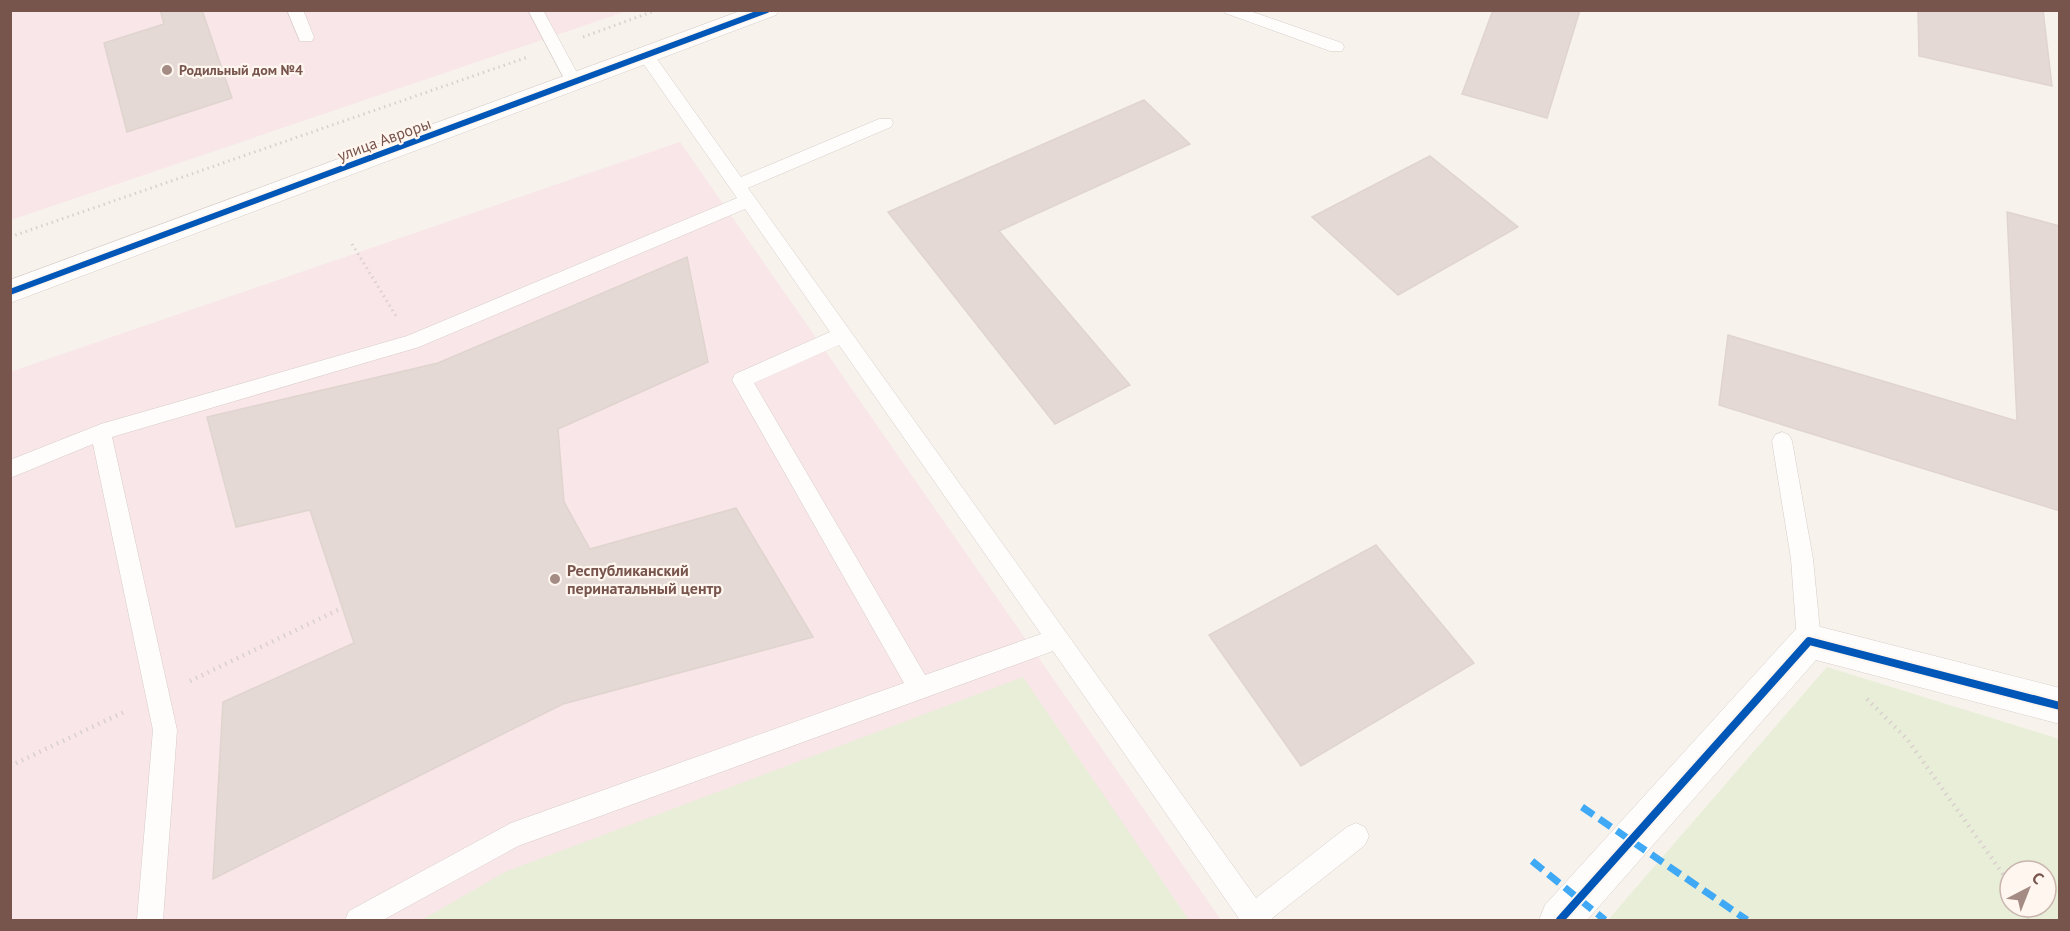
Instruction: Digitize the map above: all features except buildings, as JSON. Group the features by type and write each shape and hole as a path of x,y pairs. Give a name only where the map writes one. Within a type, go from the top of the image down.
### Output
{"street":[{"name":"улица Авроры","path":"10,292 767,10"},
{"path":"1560,921 1809,641 2060,706"}],"lane":[{"path":"295,10 306,37"},
{"path":"535,10 574,82"},
{"path":"1230,10 1336,47"},
{"path":"646,56 1254,919 1356,836"},
{"path":"10,469 101,432 412,342 743,193 885,123"},
{"path":"843,335 742,380 920,688"},
{"path":"101,432 165,730 150,921"},
{"path":"1782,441 1802,559 1809,641"},
{"path":"358,921 511,836 1056,639"}],"path":[{"path":"10,237 657,10"},
{"path":"352,244 412,342"},
{"path":"1858,690 1907,739 1998,867"}],"shaded area":[{"path":"11,10 627,11 11,220"},
{"path":"680,142 1221,920 11,920 10,372"}],"green space":[{"path":"1827,667 2059,739 2059,920 1608,920"},
{"path":"1023,677 1189,920 422,920 505,872"}],"marked path":[{"path":"1582,807 1747,920"},
{"path":"1532,861 1605,920"}],"cycle path":[{"path":"10,292 767,10"},
{"path":"1560,920 1809,641 2060,706"}],"place":[{"name":"Родильный дом №4","path":"167,70"},
{"name":"Республиканский перинатальный центр","path":"555,579"}]}
